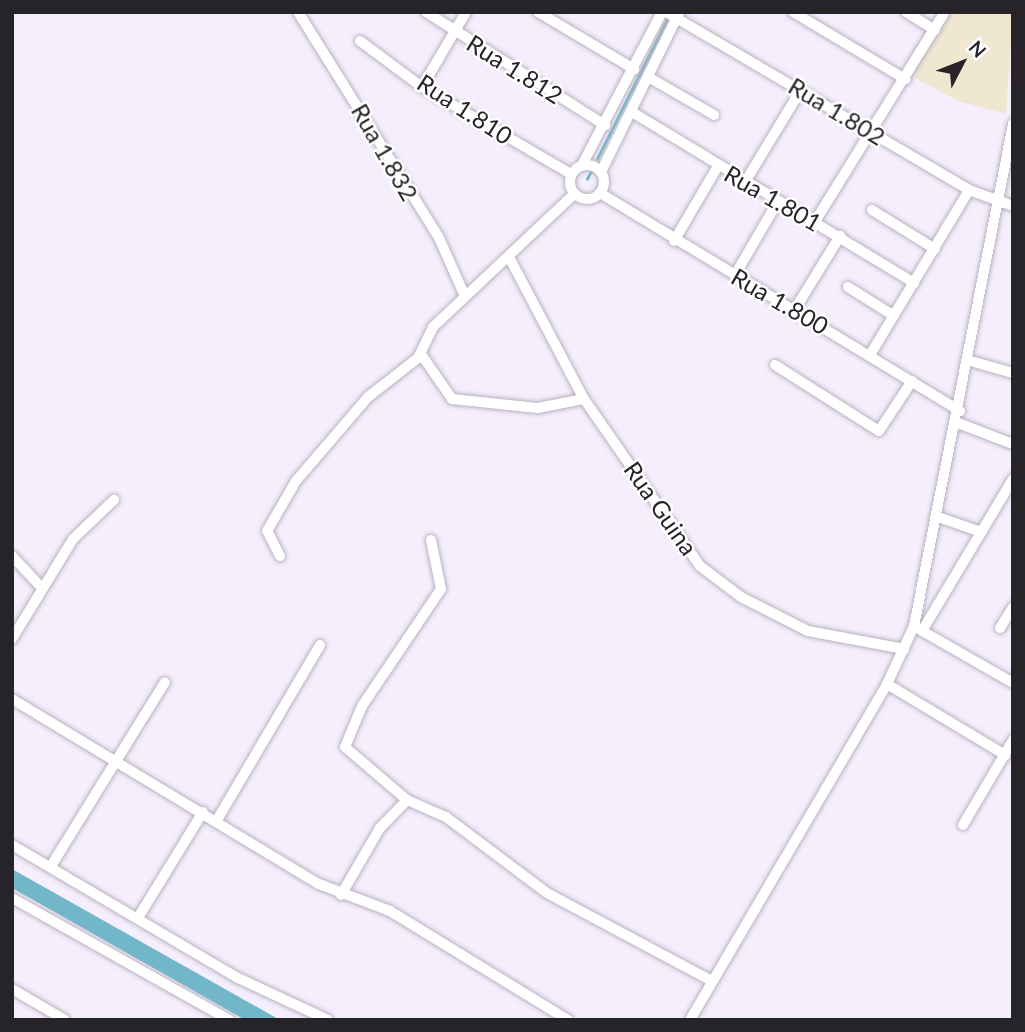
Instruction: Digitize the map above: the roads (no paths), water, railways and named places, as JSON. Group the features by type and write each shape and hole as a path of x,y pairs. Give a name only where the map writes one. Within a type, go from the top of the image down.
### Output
{"street":[{"name":"Rua 1.832","path":"298,12 439,239 465,296"},
{"name":"Rua 1.812","path":"426,12 605,125"},
{"path":"422,87 467,12"},
{"path":"538,12 634,69"},
{"path":"574,194 571,174 582,165 605,125 664,12"},
{"name":"Rua 1.802","path":"664,12 678,15 969,190 1013,206"},
{"path":"793,12 905,79"},
{"path":"906,12 934,30"},
{"path":"814,223 945,12"},
{"path":"574,194 590,199 600,193 601,172 650,78 678,15"},
{"name":"Rua 1.810","path":"360,41 422,87 571,174"},
{"path":"650,78 714,115"},
{"path":"745,182 801,90"},
{"name":"Rua 1.801","path":"632,112 914,283"},
{"path":"918,628 1013,124"},
{"path":"582,165 601,172"},
{"path":"674,241 718,166"},
{"path":"870,355 969,190"},
{"name":"Rua 1.800","path":"600,193 674,241 794,309 960,411"},
{"path":"280,556 267,531 277,506 368,397 421,354 433,327 574,194"},
{"path":"735,275 778,201"},
{"path":"872,210 934,249"},
{"path":"794,309 840,236"},
{"name":"Rua Guina","path":"509,257 584,399 710,575 808,631 904,649"},
{"path":"848,287 894,316"},
{"path":"421,354 452,399 538,408 584,399"},
{"path":"967,360 1013,373"},
{"path":"775,365 879,431 912,381"},
{"path":"958,423 1013,444"},
{"path":"690,1020 887,684 904,649 1013,479"},
{"path":"12,639 73,539 114,500"},
{"path":"938,517 981,532"},
{"path":"431,540 441,589 362,706 345,747 407,800 446,817 547,893 712,981"},
{"path":"12,556 41,588"},
{"path":"1000,628 1013,607"},
{"path":"918,628 1013,683"},
{"path":"217,820 320,645"},
{"path":"51,866 119,762 165,682"},
{"path":"887,684 1005,755"},
{"path":"12,699 341,895 390,911 568,1020"},
{"path":"963,825 1013,740"},
{"path":"341,895 380,828 407,800"},
{"path":"139,916 203,812"},
{"path":"12,845 139,916 238,978 328,1020"},
{"path":"12,898 229,1020"},
{"path":"12,989 65,1020"}],"water":[{"path":"12,869 280,1020 245,1020 12,888"}],"waterway":[{"path":"597,159 669,15"},
{"path":"587,179 591,171"}]}
